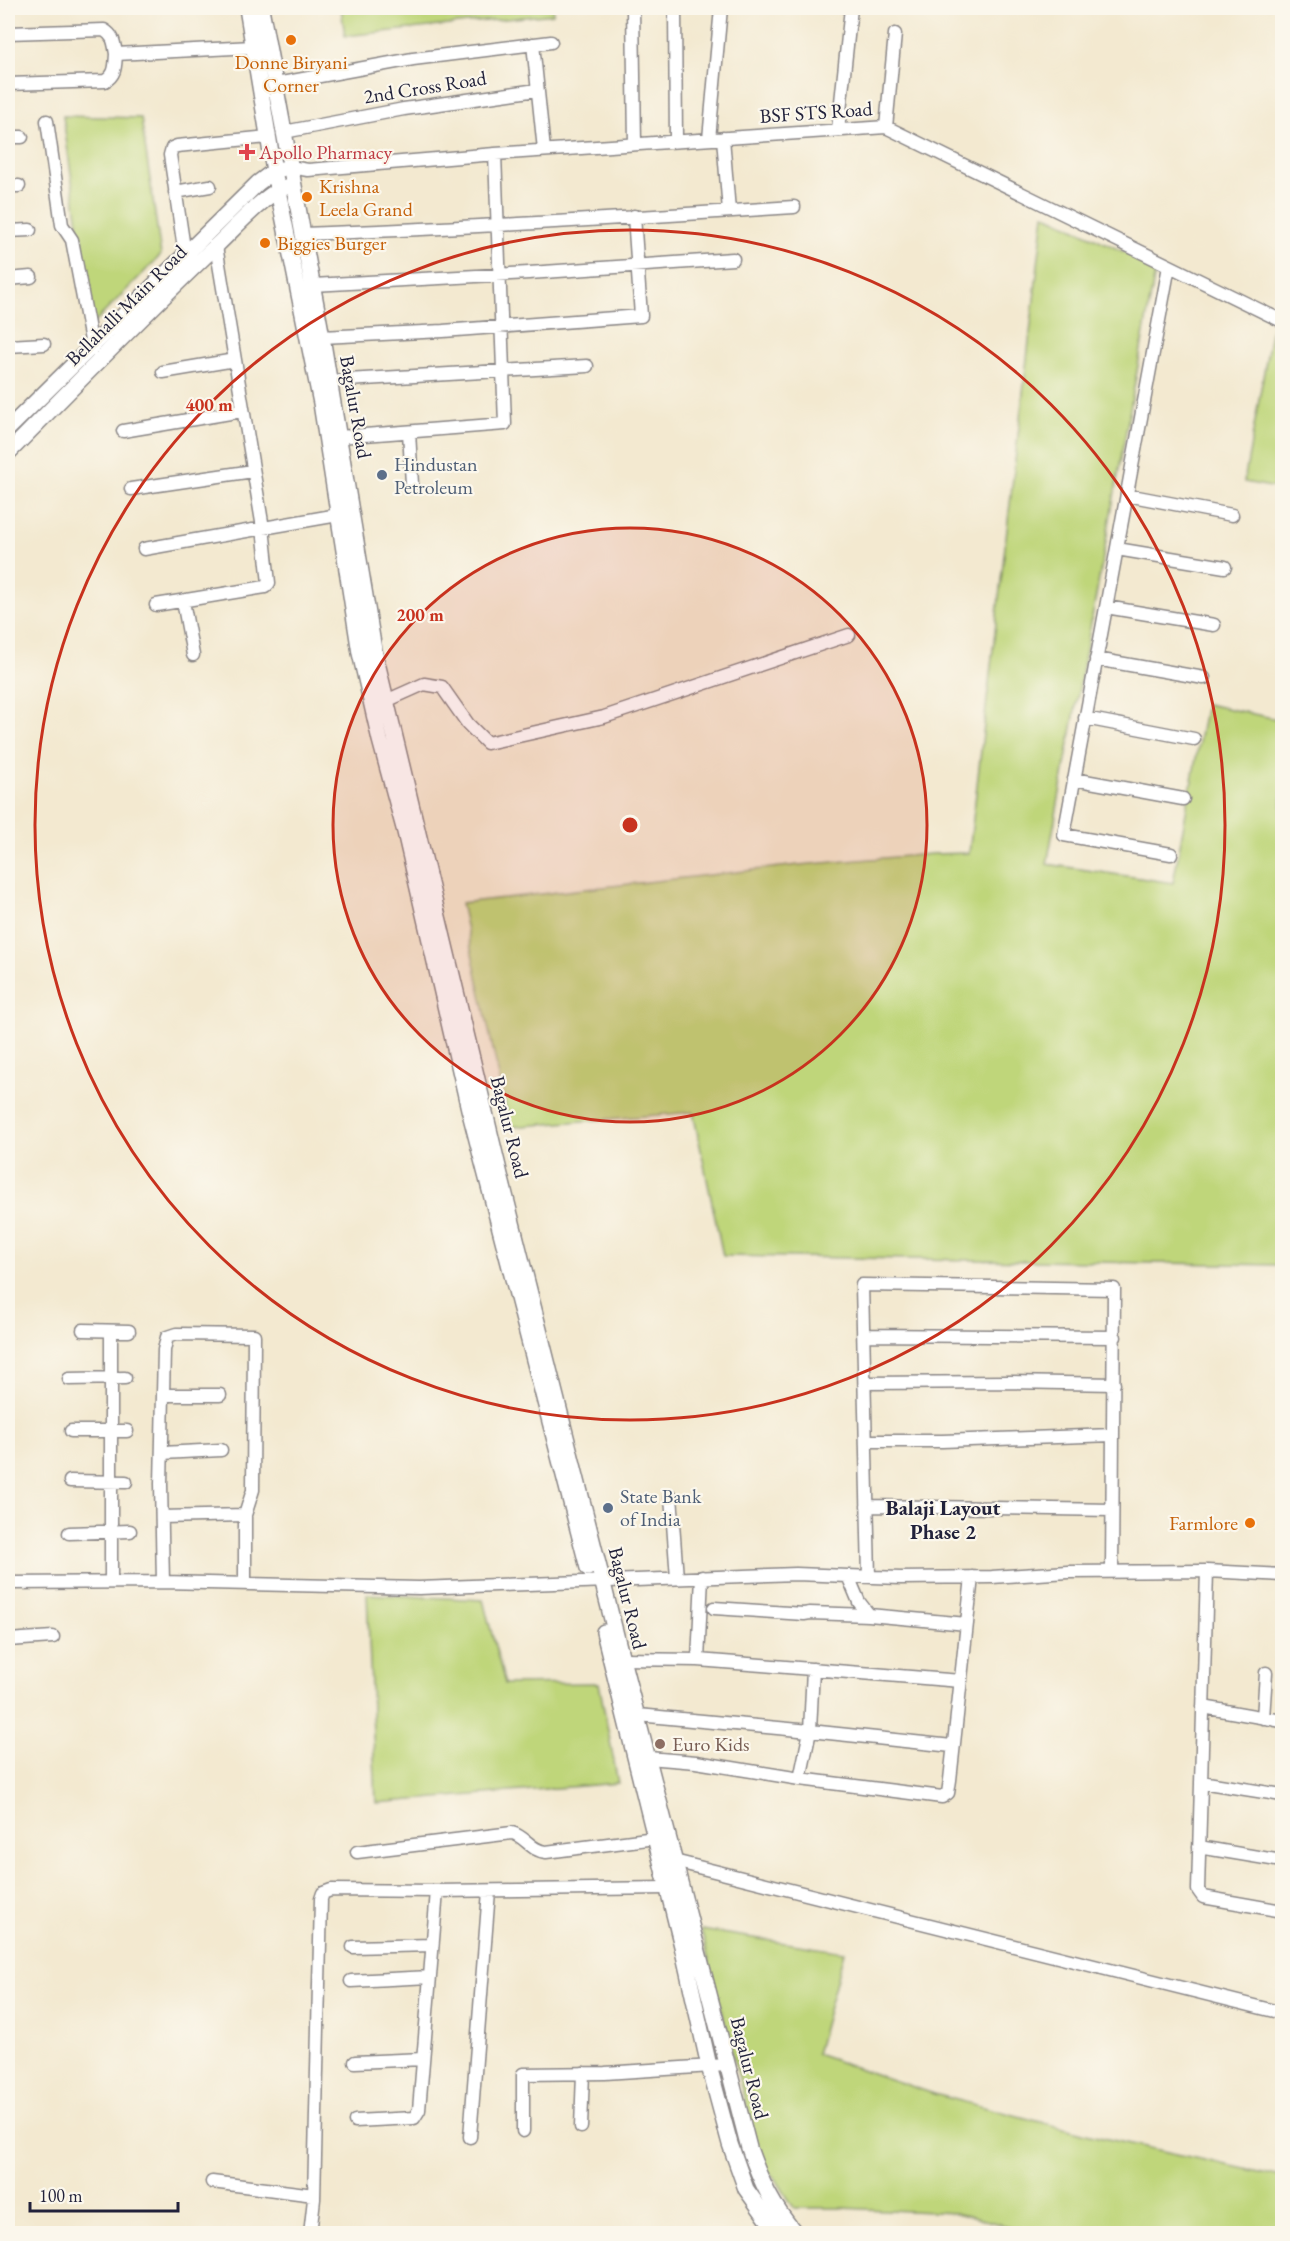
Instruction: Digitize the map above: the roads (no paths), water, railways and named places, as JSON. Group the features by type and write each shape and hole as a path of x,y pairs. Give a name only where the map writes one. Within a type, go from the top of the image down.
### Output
{"main road":[{"name":"Bagalur Road","path":"247,8 277,190 321,403 355,628 380,740 493,1176 520,1251 655,1838 668,1862 667,1888 709,2066 730,2144 746,2189 778,2234"},
{"name":"Bagalur Road","path":"261,8 330,381 374,650 493,1176"},
{"path":"274,171 290,167"},
{"name":"Bellahalli Main Road","path":"8,429 258,183 274,171"},
{"path":"277,190 295,186"},
{"name":"Bellahalli Main Road","path":"8,453 184,275 277,190"},
{"name":"Bagalur Road","path":"597,1582 638,1715 668,1862 749,2148 762,2185 784,2220 796,2234"}],"street":[{"path":"633,8 635,144"},
{"path":"675,8 676,141"},
{"path":"709,139 722,8"},
{"path":"838,130 851,8"},
{"path":"8,33 104,30 111,34 116,54 115,70 111,78 105,81 8,84"},
{"path":"886,127 895,34"},
{"path":"276,84 413,59 551,42"},
{"path":"533,44 544,150"},
{"path":"116,54 253,47"},
{"name":"2nd Cross Road","path":"284,132 404,109 537,90"},
{"path":"47,121 62,225 72,240 92,346"},
{"name":"BSF STS Road","path":"290,167 308,170 544,150 886,127 1282,321"},
{"path":"8,137 22,136"},
{"path":"185,255 170,151 174,147 268,138"},
{"path":"723,138 729,211"},
{"path":"339,437 505,424 495,154"},
{"path":"295,186 308,170"},
{"path":"175,192 210,186"},
{"path":"304,234 497,226 794,207"},
{"path":"322,337 641,316 634,216"},
{"path":"8,231 30,230"},
{"path":"156,605 269,586 263,528 216,246"},
{"path":"313,285 733,259"},
{"path":"1169,266 1064,835 1171,854"},
{"path":"8,279 31,277"},
{"path":"8,346 44,344"},
{"path":"164,372 235,360"},
{"path":"330,381 587,366"},
{"path":"123,431 242,411"},
{"path":"409,432 412,484"},
{"path":"131,489 253,471"},
{"path":"1127,495 1232,515"},
{"path":"144,549 338,514"},
{"path":"1117,549 1225,567"},
{"path":"183,601 193,655"},
{"path":"1106,607 1214,624"},
{"path":"386,701 424,684 442,687 468,724 487,743 604,717 849,635"},
{"path":"1096,659 1203,678"},
{"path":"1085,718 1194,739"},
{"path":"1074,779 1183,798"},
{"path":"869,1576 862,1285 1114,1289 1112,1571"},
{"path":"83,1330 129,1331"},
{"path":"111,1331 111,1582"},
{"path":"163,1582 162,1453 164,1350 167,1337 176,1334 254,1335 253,1490 245,1515 245,1584"},
{"path":"865,1335 1115,1337"},
{"path":"69,1379 125,1378"},
{"path":"865,1383 1114,1384"},
{"path":"163,1395 220,1395"},
{"path":"71,1431 127,1431"},
{"path":"866,1441 942,1441 1113,1435"},
{"path":"162,1453 221,1450"},
{"path":"70,1481 126,1482"},
{"path":"671,1496 676,1578"},
{"path":"867,1506 1112,1510"},
{"path":"162,1517 245,1515"},
{"path":"69,1533 130,1532"},
{"path":"8,1583 163,1582 419,1588 796,1574 972,1577 1112,1571 1207,1571 1282,1575"},
{"path":"1207,1571 1199,1894 1203,1897 1282,1911"},
{"path":"848,1576 859,1602 869,1616"},
{"path":"698,1660 702,1577"},
{"path":"648,1758 696,1761 800,1779 942,1797 948,1793 972,1577"},
{"path":"714,1608 967,1624"},
{"path":"8,1640 53,1637"},
{"path":"622,1659 698,1660 961,1681"},
{"path":"800,1779 810,1731 813,1670"},
{"path":"1263,1718 1266,1673"},
{"path":"1203,1707 1282,1721"},
{"path":"638,1715 952,1746"},
{"path":"1201,1782 1282,1795"},
{"path":"357,1852 512,1833 519,1835 539,1851 546,1852 655,1838"},
{"path":"1199,1847 1282,1862"},
{"path":"668,1862 1282,2013"},
{"path":"310,2234 314,2195 323,1893 331,1890 667,1888"},
{"path":"471,2137 489,1890"},
{"path":"355,2121 414,2118 419,2110 437,1891"},
{"path":"353,1947 432,1945"},
{"path":"351,1981 430,1977"},
{"path":"355,2062 423,2060"},
{"path":"523,2131 524,2074 727,2065"},
{"path":"581,2127 583,2073"},
{"path":"212,2182 314,2195"}],"place":[{"name":"Donne Biryani Corner","path":"291,40"},
{"name":"Apollo Pharmacy","path":"247,152"},
{"name":"Krishna Leela Grand","path":"307,197"},
{"name":"Biggies Burger","path":"265,243"},
{"name":"Hindustan Petroleum","path":"382,475"},
{"name":"State Bank of India","path":"608,1508"},
{"name":"Farmlore","path":"1250,1523"},
{"name":"Euro Kids","path":"660,1744"}],"district":[{"name":"Balaji Layout Phase 2","path":"943,1520"}]}
